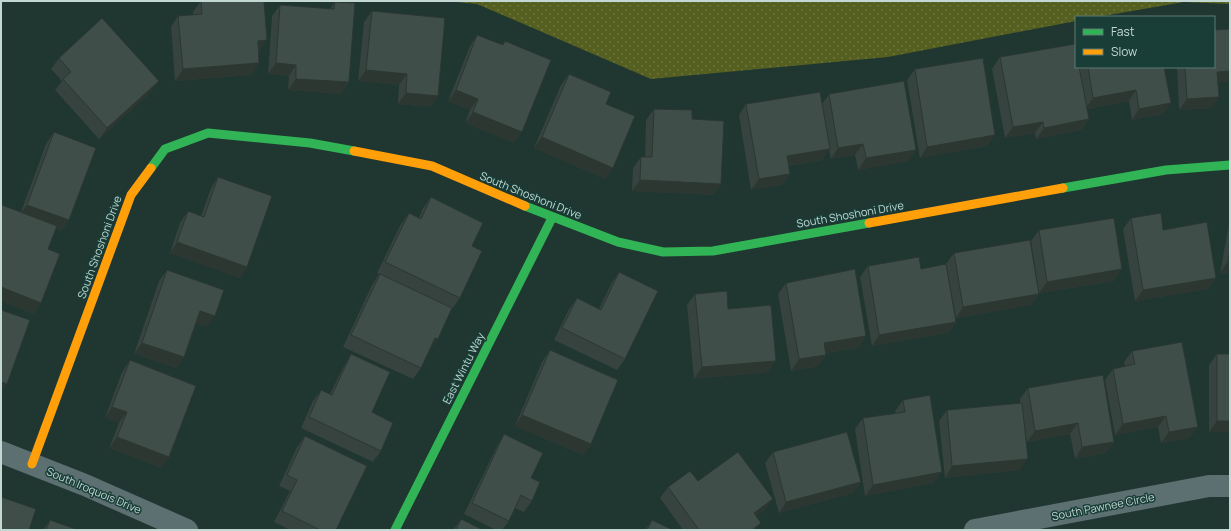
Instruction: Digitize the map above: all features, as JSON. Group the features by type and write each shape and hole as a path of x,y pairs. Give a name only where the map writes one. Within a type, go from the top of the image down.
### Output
{"street":[{"name":"South Shoshoni Drive","path":"32,464 131,195 166,149 208,133 310,143 432,166 552,218 618,242 663,252 713,251 1166,170 1230,165"},
{"name":"East Wintu Way","path":"395,530 552,218"},
{"name":"South Iroquois Drive","path":"1,452 85,485 187,530"},
{"name":"South Pawnee Circle","path":"975,530 1209,486 1230,486"}],"green space":[{"path":"446,1 1230,1 1230,4 1184,2 1103,16 1075,16 1075,21 888,57 651,79 477,4"}],"building":[{"path":"201,1 264,1 267,40 258,41 259,63 183,69 178,16 202,14"},
{"path":"335,2 355,3 349,82 296,79 296,65 276,63 280,5 334,9"},
{"path":"372,11 445,18 438,96 406,93 407,74 366,70"},
{"path":"102,18 159,81 107,128 63,79 71,72 59,58"},
{"path":"1230,29 1230,71 1217,72 1219,97 1187,99 1185,68 1215,68 1215,30"},
{"path":"477,35 503,45 505,41 551,60 522,132 473,112 478,99 456,90"},
{"path":"1075,44 1075,68 1079,68 1089,119 1044,128 1043,122 1013,127 1000,57"},
{"path":"983,58 995,135 927,147 915,69"},
{"path":"1088,68 1164,68 1171,103 1139,109 1136,90 1093,98"},
{"path":"569,74 611,92 606,104 635,116 613,168 542,137"},
{"path":"904,81 916,150 866,158 863,144 838,148 829,94"},
{"path":"820,92 830,149 787,156 790,174 759,179 746,104"},
{"path":"654,109 692,110 692,119 724,121 721,184 640,180 641,157 652,157"},
{"path":"54,132 96,148 69,220 27,205"},
{"path":"218,177 272,196 247,267 177,242 188,211 204,217"},
{"path":"431,197 483,223 472,246 482,251 460,298 385,262 409,213 421,219"},
{"path":"2,205 57,226 48,249 60,254 41,303 1,287"},
{"path":"1161,213 1163,230 1207,222 1216,278 1143,290 1131,218"},
{"path":"1114,218 1122,269 1047,282 1039,230"},
{"path":"1030,240 1039,294 963,307 954,253"},
{"path":"1230,250 1230,262 1228,261"},
{"path":"919,257 921,269 946,264 956,322 879,335 868,266"},
{"path":"855,269 866,336 824,343 826,355 799,359 786,283"},
{"path":"167,270 224,290 215,316 200,311 184,357 142,343"},
{"path":"619,272 658,291 625,359 562,328 577,298 601,310"},
{"path":"380,274 452,308 438,339 435,338 421,368 351,335"},
{"path":"727,291 728,309 771,305 776,361 702,367 695,294"},
{"path":"1,310 30,320 7,384 1,382"},
{"path":"1182,342 1198,427 1169,432 1166,416 1123,424 1113,369 1135,364 1132,351"},
{"path":"550,350 618,380 591,444 522,415"},
{"path":"351,354 390,372 372,412 393,423 381,451 309,417 321,390 332,395"},
{"path":"1217,354 1230,354 1230,421 1217,421"},
{"path":"130,360 196,386 169,457 117,437 127,412 112,407"},
{"path":"1103,375 1114,442 1082,447 1078,423 1035,431 1028,388"},
{"path":"930,395 942,472 873,485 863,418 905,412 903,400"},
{"path":"1022,403 1028,459 952,466 947,410"},
{"path":"847,432 861,482 786,502 773,452"},
{"path":"504,434 543,453 531,478 540,482 532,501 521,495 509,521 472,503"},
{"path":"305,436 367,466 336,530 320,530 282,511 297,480 287,475"},
{"path":"738,452 773,499 754,513 761,523 752,530 699,530 668,487 690,471 698,481"},
{"path":"1,497 36,509 29,530 1,530"},
{"path":"461,519 483,530 456,530"},
{"path":"50,520 78,530 46,530"},
{"path":"652,520 673,530 647,530"}],"traffic: fast":[{"path":"151,168 165,149 208,133 310,143 354,151"},
{"path":"1063,188 1166,170 1230,165"},
{"path":"525,206 618,242 663,252 713,251 869,223"},
{"path":"395,530 552,218"}],"traffic: slow":[{"path":"354,151 432,166 525,206"},
{"path":"32,464 131,195 151,168"},
{"path":"869,223 1063,188"}]}
